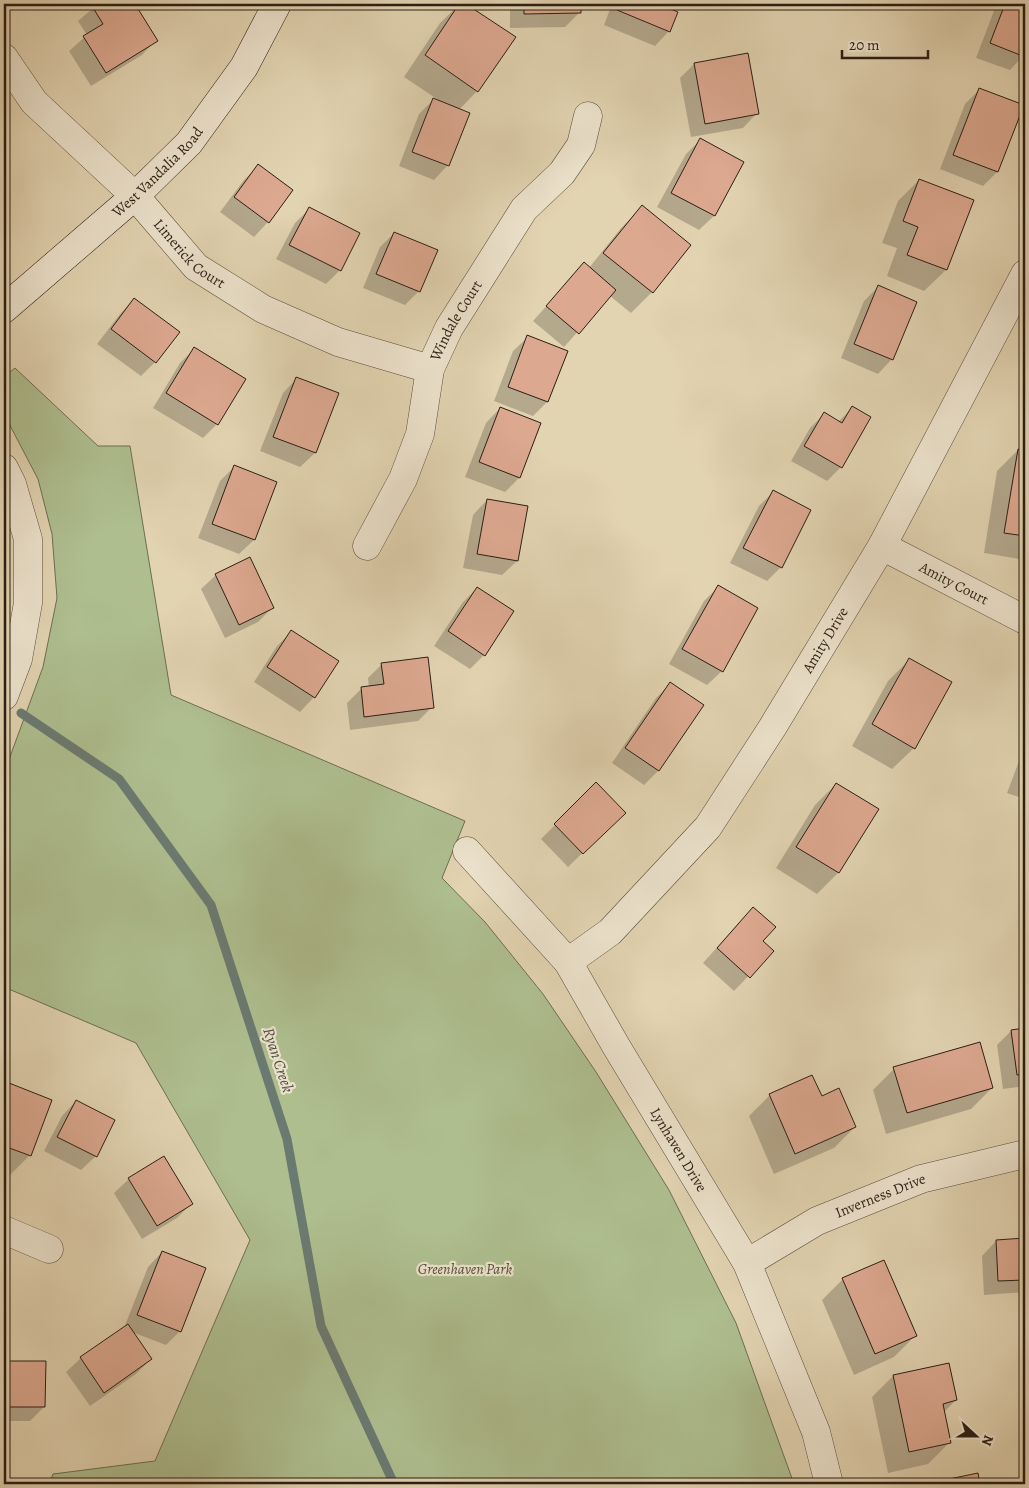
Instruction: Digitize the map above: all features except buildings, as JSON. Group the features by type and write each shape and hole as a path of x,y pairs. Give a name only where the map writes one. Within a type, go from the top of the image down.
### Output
{"street":[{"name":"West Vandalia Road","path":"4,309 135,196 189,143 244,67 277,4"},
{"name":"Limerick Court","path":"4,58 34,102 135,196 196,267 264,309 338,342 430,369"},
{"name":"Windale Court","path":"367,546 404,479 420,434 430,369 449,328 524,209 562,173 581,144 588,116"},
{"name":"Amity Drive","path":"568,962 610,932 708,827 772,728 882,546 1025,274"},
{"path":"4,468 12,484 28,539 28,604 18,659 4,696"},
{"name":"Amity Court","path":"882,546 1025,620"},
{"name":"Lynhaven Drive","path":"467,851 568,962 616,1046 747,1263 816,1432 829,1484"},
{"name":"Inverness Drive","path":"747,1263 817,1221 922,1179 1025,1154"},
{"path":"4,1230 49,1249"}],"green space":[{"name":"Greenhaven Park","path":"15,368 98,446 130,446 171,695 465,821 442,878 485,922 543,994 596,1072 669,1190 736,1323 794,1484 49,1484 53,1474 155,1461 250,1240 136,1043 4,987 4,773 43,667 57,598 52,534 38,479 4,414 4,377"}],"waterway":[{"name":"Ryan Creek","path":"21,713 119,779 211,905 287,1139 321,1326 394,1484"}]}
